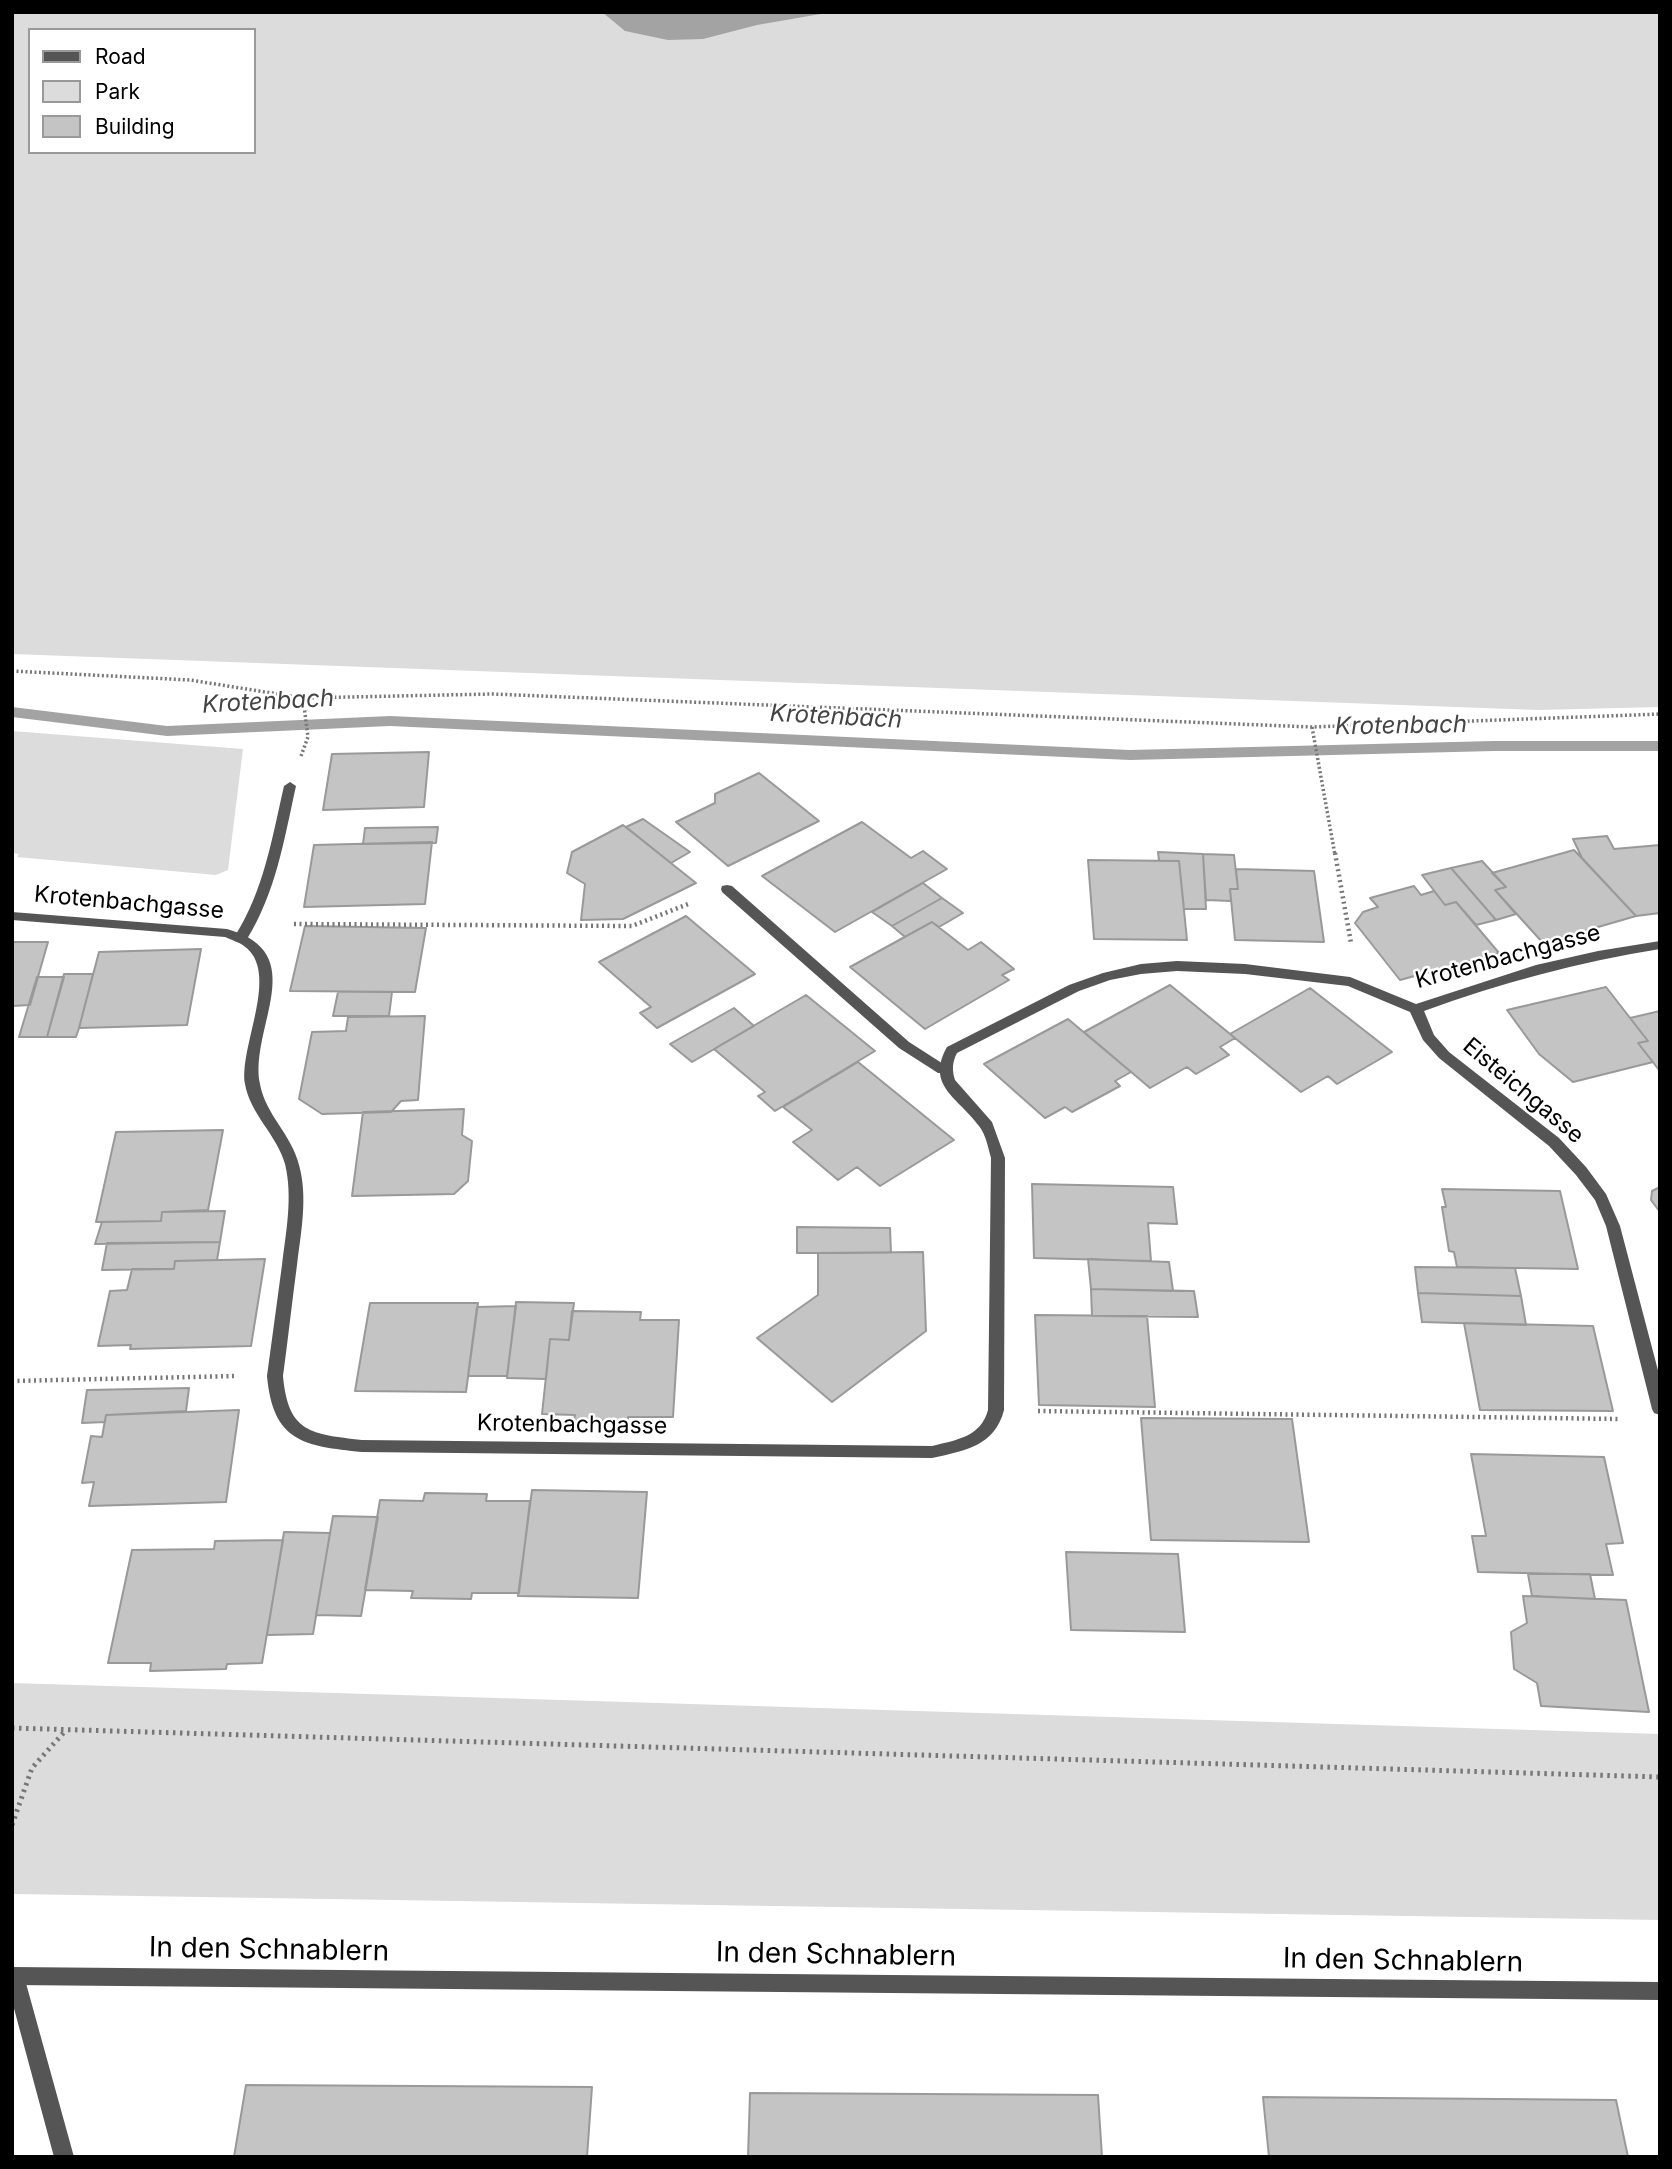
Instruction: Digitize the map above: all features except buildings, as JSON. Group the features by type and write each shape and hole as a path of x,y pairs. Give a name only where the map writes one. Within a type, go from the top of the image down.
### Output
{"street":[{"name":"Krotenbachgasse","path":"242,936 251,923 266,889 290,786"},
{"path":"727,889 904,1045 943,1070 947,1082 985,1123 994,1141 998,1158 996,1410"},
{"name":"Krotenbachgasse","path":"12,916 198,929 242,936 259,953 266,966 267,991 252,1064 253,1083 261,1106 278,1132 293,1165 297,1196 275,1376 276,1398 284,1419 304,1435 328,1443 362,1446 932,1452 967,1444 986,1433 995,1421 996,1410"},
{"name":"Krotenbachgasse","path":"943,1070 951,1050 1074,988 1130,971 1177,966 1245,969 1350,982 1416,1009 1479,985 1548,966 1660,945"},
{"name":"Eisteichgasse","path":"1416,1009 1428,1037 1444,1055 1554,1142 1601,1198 1613,1226 1660,1409"},
{"path":"14,1976 64,2157"},
{"name":"In den Schnablern","path":"14,1976 1660,1991"}],"path":[{"path":"12,671 190,680 303,698 492,694 1312,727 1660,714"},
{"path":"303,698 308,737"},
{"path":"1312,727 1352,953 1350,982"},
{"path":"251,923 632,926 727,889"},
{"path":"12,1381 275,1376"},
{"path":"996,1410 1632,1419"},
{"path":"12,1728 1660,1777"},
{"path":"12,1825 32,1768 67,1730"}],"green space":[{"path":"12,12 1660,12 1660,707 1538,710 12,654"},
{"path":"12,731 243,749 228,870 216,875 17,857 19,854 12,853"},
{"path":"12,1683 1660,1734 1660,1920 12,1894"}],"shaded area":[{"path":"602,12 832,12 757,25 703,39 668,40 625,31"}],"waterway":[{"name":"Krotenbach","path":"12,712 167,731 390,721 1130,755 1494,746 1660,746"}]}
